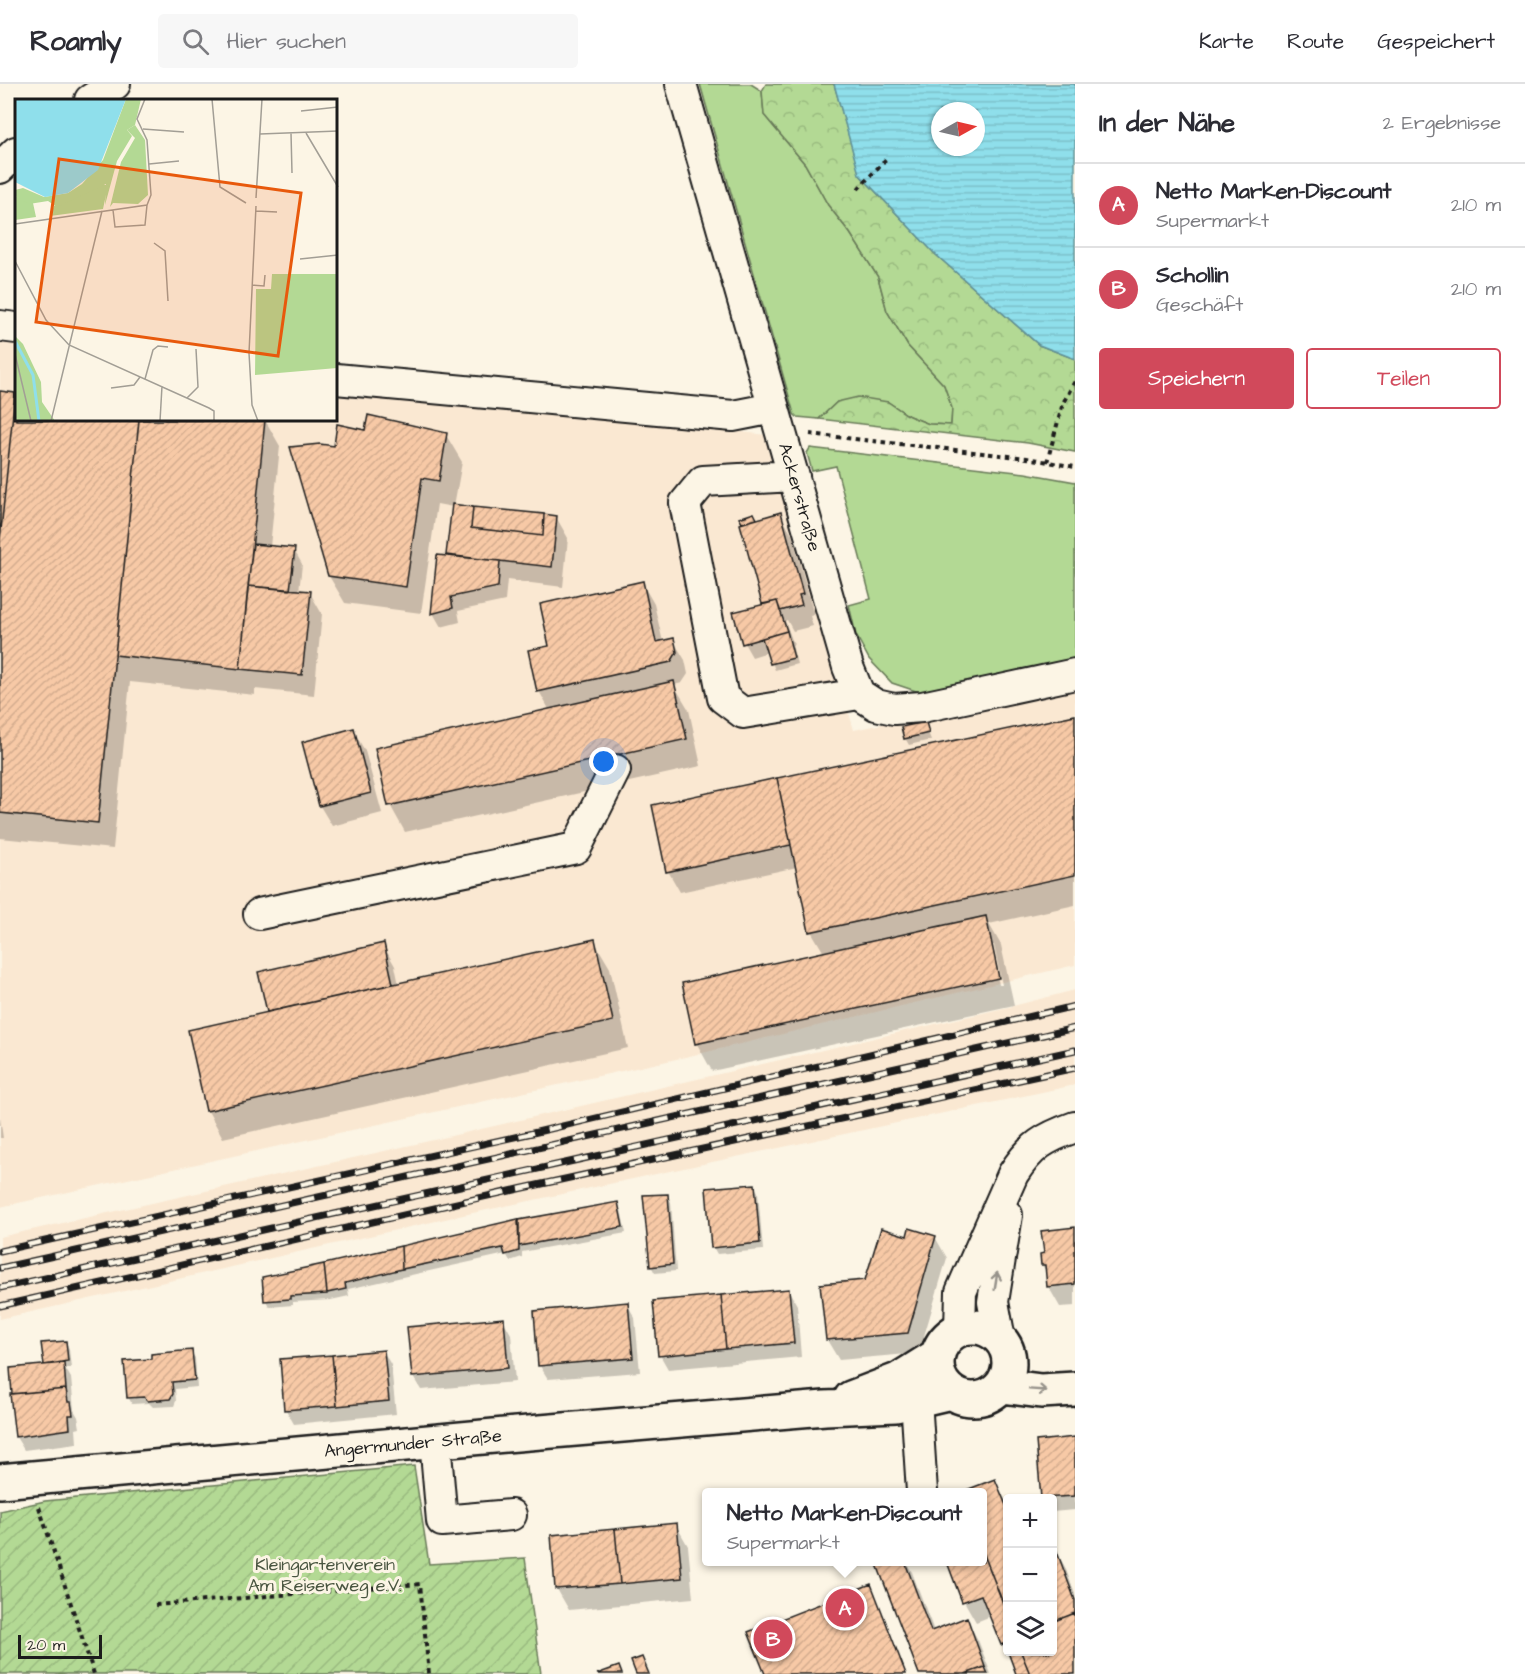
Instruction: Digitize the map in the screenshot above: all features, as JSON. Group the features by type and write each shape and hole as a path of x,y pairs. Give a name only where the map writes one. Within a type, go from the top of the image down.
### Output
{"main road":[{"path":"960,1329 982,1328 992,1332 1004,1362 1041,1391 1075,1389"},
{"name":"Angermunder Straße","path":"825,1408 898,1380 938,1355 946,1339 960,1329"},
{"path":"938,1355 939,1375 951,1392"},
{"name":"Angermunder Straße","path":"15,1479 825,1408 896,1405 951,1392 968,1400 978,1399 995,1392 1004,1362"},
{"path":"1004,1362 1075,1374"}],"street":[{"path":"92,99 115,84"},
{"name":"Ackerstraße","path":"681,84 848,667 859,694"},
{"path":"0,168 15,153"},
{"path":"0,326 15,328"},
{"path":"338,379 733,416 749,415 778,421"},
{"path":"794,476 703,482 686,503 723,698 743,713 859,694 876,705 894,709 922,707 1075,674"},
{"path":"259,914 576,848 615,770"},
{"path":"960,1329 961,1292 1013,1174 1038,1143 1075,1127"},
{"path":"1004,1362 993,1302 1013,1174"},
{"path":"916,1399 922,1488"},
{"path":"435,1441 442,1521 511,1515"}],"path":[{"path":"858,189 887,158"},
{"path":"1047,462 1063,403 1075,381"},
{"path":"778,421 802,433 1075,467"},
{"path":"15,1479 94,1674"},
{"path":"155,1605 420,1584 429,1674"}],"shaded area":[{"path":"0,335 15,337 15,422 338,422 338,379 766,435 854,730 1075,683 1075,965 681,1058 0,1207"},
{"path":"1075,990 1075,1085 454,1217 0,1319 0,1237 438,1139"}],"green space":[{"path":"700,84 751,84 762,91 764,115 805,164 828,205 850,233 878,277 887,311 908,346 944,385 952,408 951,425 929,424 909,416 888,402 837,402 819,419 797,417 794,414"},
{"path":"766,84 834,84 860,175 935,254 1039,345 1075,359 1075,452 1028,443 819,419 837,402 858,397 888,402 909,416 929,424 951,425 952,408 944,385 908,346 887,311 878,277 850,233 828,205 805,164 764,115 762,91"},
{"path":"810,448 1025,473 1075,482 1075,663 934,694 919,692 892,683 869,659 856,635 849,605 871,599 836,466 812,471 807,453"},
{"name":"Kleingartenverein Am Reiserweg e.V.","path":"414,1466 429,1564 525,1558 541,1674 0,1674 0,1511 45,1501"}],"water":[{"path":"834,84 1075,84 1075,359 1039,345 935,254 859,174"}],"building":[{"path":"0,391 15,393 0,540"},
{"path":"15,393 15,422 139,422 98,823 0,813 0,540"},
{"path":"368,415 447,433 439,481 422,478 406,587 328,576 290,447 320,444 334,446 337,424 365,430"},
{"path":"139,422 265,422 240,669 115,655"},
{"path":"452,504 473,507 471,528 543,536 544,514 557,516 552,567 446,555"},
{"path":"473,507 544,514 543,536 471,528"},
{"path":"781,512 803,594 799,595 802,605 780,611 777,601 762,604 740,524"},
{"path":"754,513 757,519 742,523 739,518"},
{"path":"253,544 295,548 290,590 248,586"},
{"path":"437,555 500,561 498,587 451,597 453,608 431,614"},
{"path":"643,581 656,642 674,638 677,652 671,662 537,692 528,650 549,646 540,604"},
{"path":"248,586 311,591 302,675 240,669"},
{"path":"777,601 787,631 742,644 733,612"},
{"path":"787,631 794,658 770,664 762,638"},
{"path":"674,681 687,739 388,806 375,748"},
{"path":"1075,715 1075,875 809,932 777,778"},
{"path":"926,722 929,733 904,739 901,727"},
{"path":"354,728 371,793 319,806 302,742"},
{"path":"777,778 791,845 666,872 652,805"},
{"path":"986,916 999,978 695,1044 682,983"},
{"path":"595,939 613,1021 206,1111 188,1030"},
{"path":"384,943 393,984 267,1012 258,972"},
{"path":"755,1184 760,1243 711,1248 706,1188"},
{"path":"668,1194 673,1264 650,1267 643,1195"},
{"path":"618,1202 623,1227 519,1246 519,1220"},
{"path":"518,1219 519,1251 505,1255 503,1248 402,1269 401,1246"},
{"path":"1075,1227 1075,1284 1047,1287 1045,1265 1041,1265 1040,1254 1044,1253 1041,1231"},
{"path":"881,1228 907,1236 909,1228 936,1236 908,1333 826,1340 820,1284 865,1280"},
{"path":"401,1246 402,1269 345,1283 346,1289 327,1293 324,1264"},
{"path":"324,1264 327,1294 290,1296 290,1299 264,1301 262,1277"},
{"path":"789,1289 794,1343 726,1349 721,1295"},
{"path":"721,1295 726,1349 658,1356 653,1301"},
{"path":"628,1302 633,1358 538,1366 534,1311"},
{"path":"504,1318 508,1368 412,1377 407,1327"},
{"path":"66,1341 68,1361 44,1365 41,1343"},
{"path":"192,1350 195,1380 172,1382 173,1394 170,1399 148,1401 144,1397 127,1398 124,1361 151,1359 151,1354"},
{"path":"384,1350 389,1401 337,1406 332,1355"},
{"path":"332,1355 337,1406 284,1410 280,1359"},
{"path":"64,1363 66,1389 12,1394 10,1368"},
{"path":"66,1389 73,1415 69,1415 70,1429 15,1437 10,1394"},
{"path":"1075,1437 1075,1496 1057,1497 1057,1494 1041,1494 1036,1441"},
{"path":"995,1479 1003,1498 1003,1603 987,1562 987,1488 971,1488"},
{"path":"677,1523 682,1578 620,1584 615,1529"},
{"path":"615,1529 620,1584 555,1589 551,1535"},
{"path":"1057,1552 1075,1600 1075,1613 1057,1620"},
{"path":"987,1562 1003,1603 1003,1644 1001,1645 981,1595 962,1602 948,1566 987,1566"},
{"path":"878,1566 907,1566 931,1631 967,1617 985,1667 965,1674 919,1674"},
{"path":"871,1584 906,1674 765,1674 748,1632"},
{"path":"1075,1613 1075,1674 1030,1674 1023,1656 1057,1656 1057,1620"},
{"path":"1009,1656 1023,1656 1030,1674 1016,1674"},
{"path":"642,1657 649,1674 636,1674 631,1661"},
{"path":"619,1666 622,1674 597,1674"},
{"path":"985,1667 988,1674 965,1674"}],"railway":[{"path":"0,1251 537,1132 1075,1006"},
{"path":"0,1268 1075,1028"},
{"path":"0,1288 1075,1050"},
{"path":"0,1306 519,1189 1075,1068"}],"place":[{"name":"Netto Marken-Discount","path":"845,1608"},
{"name":"Schollin","path":"773,1639"}]}
